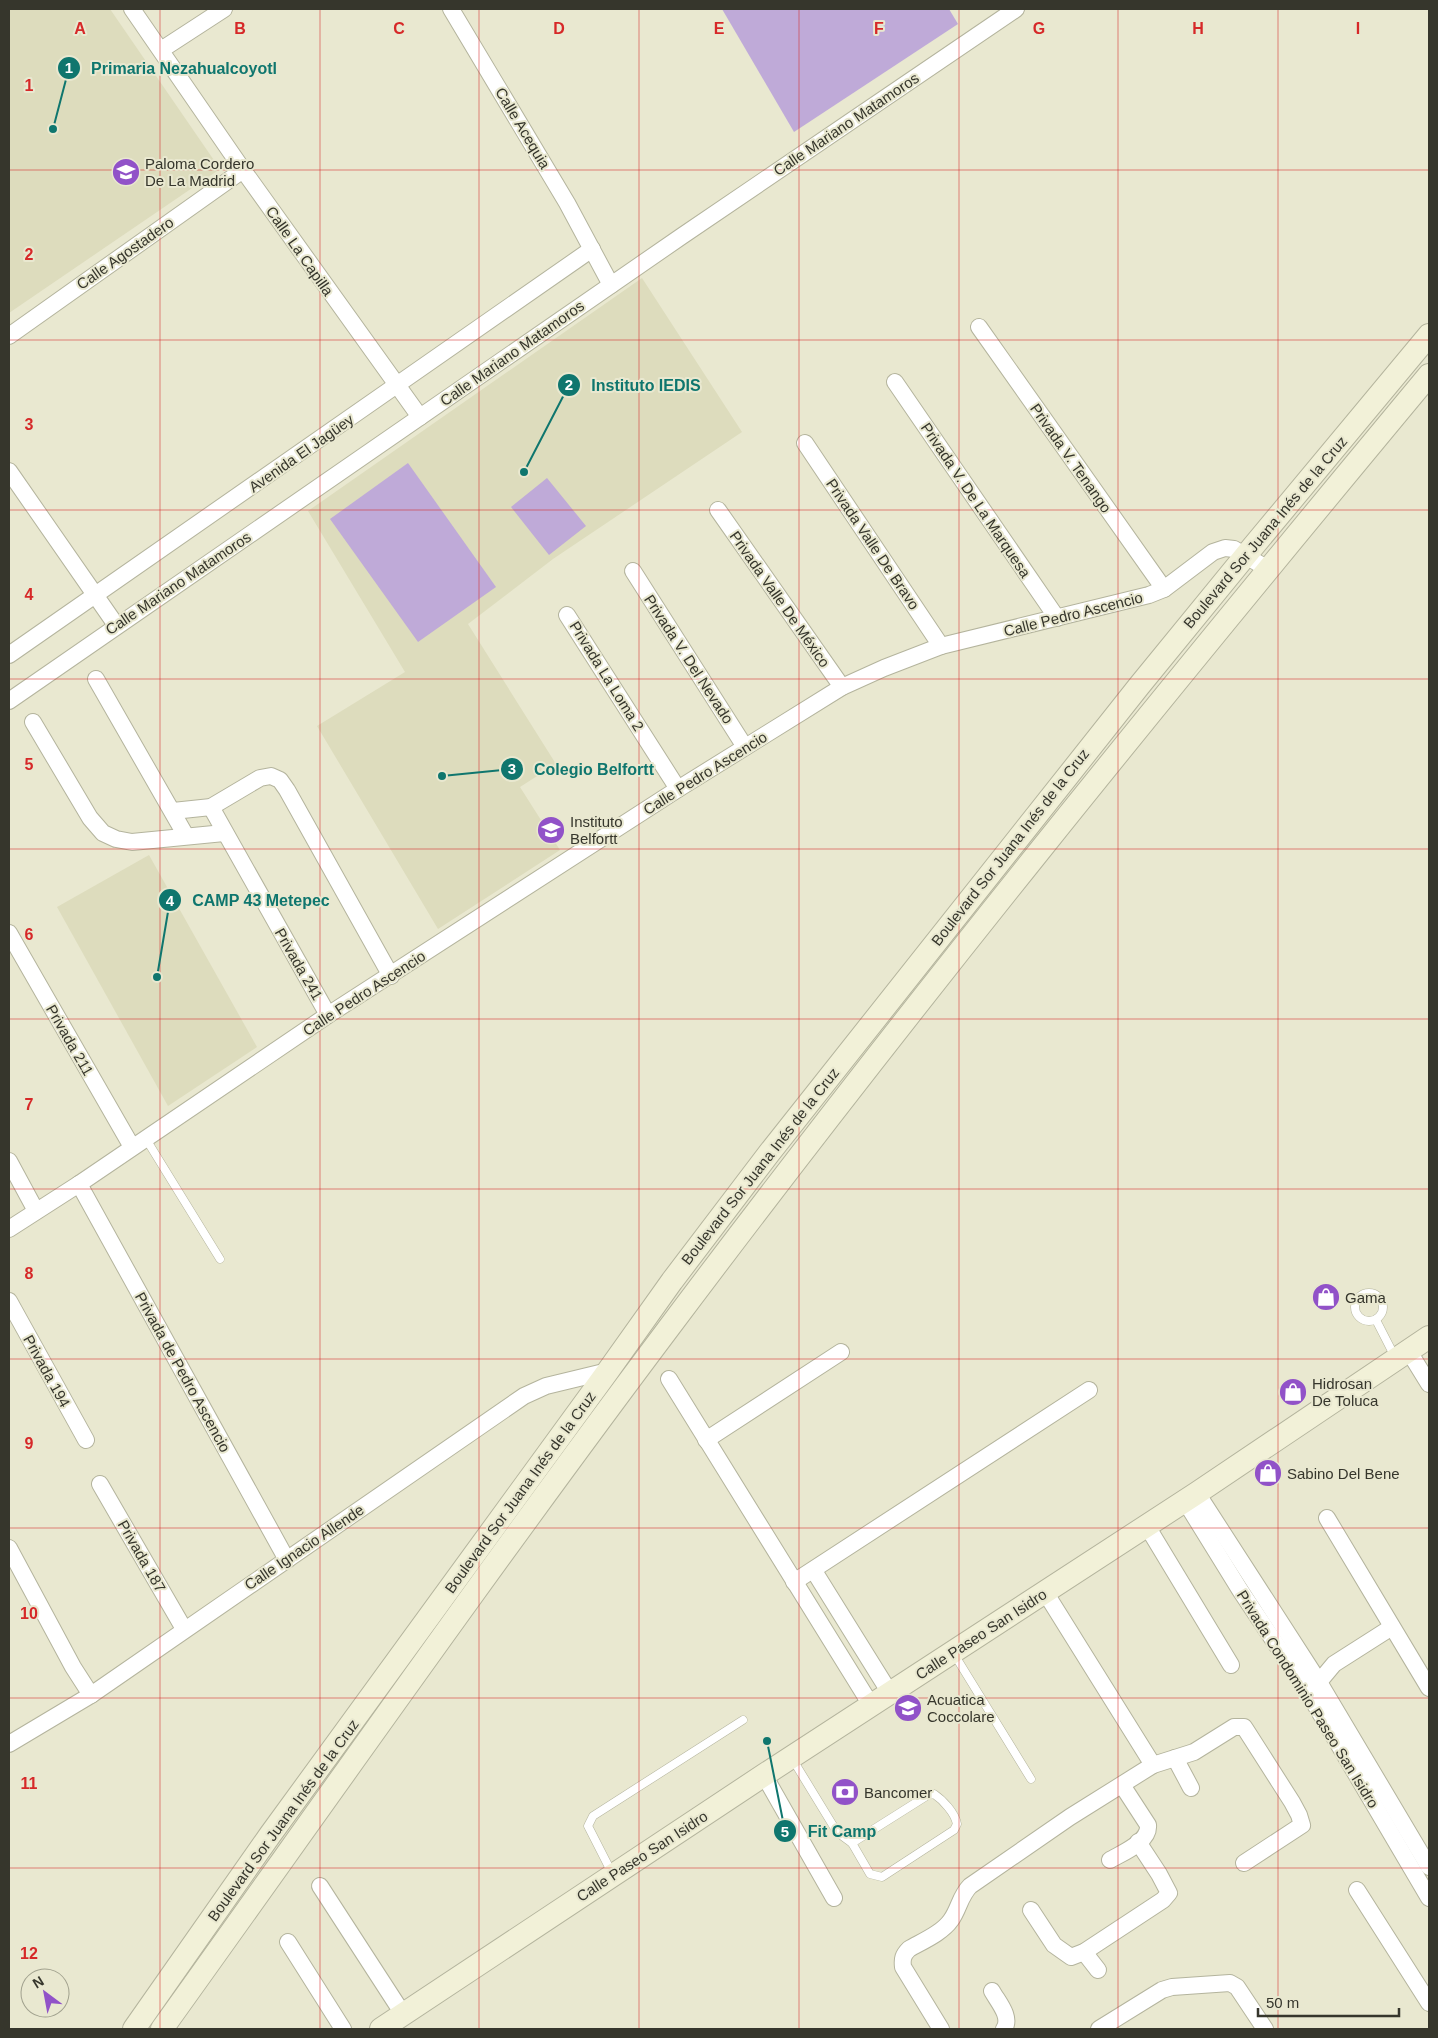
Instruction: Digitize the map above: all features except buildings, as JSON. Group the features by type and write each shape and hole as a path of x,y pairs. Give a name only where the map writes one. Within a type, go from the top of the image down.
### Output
{"main road":[{"name":"Boulevard Sor Juana Inés de la Cruz","path":"134,2029 270,1835 672,1281 776,1144 1066,777 1246,554 1429,335"},
{"name":"Boulevard Sor Juana Inés de la Cruz","path":"162,2029 562,1470 669,1327 839,1106 1024,872 1268,569 1429,375"},
{"name":"Calle Paseo San Isidro","path":"381,2029 613,1874 1191,1497 1429,1337"}],"street":[{"name":"Calle La Capilla","path":"132,9 243,170 420,417"},
{"path":"161,50 224,9"},
{"name":"Calle Acequia","path":"451,9 567,203 611,285"},
{"name":"Calle Mariano Matamoros","path":"9,700 611,285 1016,9"},
{"name":"Calle Agostadero","path":"9,336 243,170"},
{"name":"Avenida El Jagüey","path":"9,655 592,249"},
{"name":"Privada V. Tenango","path":"979,328 1164,589"},
{"name":"Privada V. De La Marquesa","path":"895,382 1057,618"},
{"name":"Privada Valle De Bravo","path":"805,443 941,646"},
{"path":"9,471 116,625"},
{"name":"Privada Valle De México","path":"718,510 842,687"},
{"name":"Calle Pedro Ascencio","path":"9,1230 328,1015 678,789 842,687 941,646 1133,600 1164,589 1219,549 1234,548 1268,569"},
{"name":"Privada V. Del Nevado","path":"633,571 745,747"},
{"name":"Privada La Loma 2","path":"567,614 678,789"},
{"path":"96,679 186,836"},
{"path":"33,722 90,818 103,833 116,839 132,842 224,833"},
{"path":"173,811 211,807 260,778 271,776 280,780 391,976"},
{"name":"Privada 241","path":"211,807 328,1015"},
{"name":"Privada 211","path":"9,933 139,1143"},
{"path":"9,1161 36,1211"},
{"name":"Privada de Pedro Ascencio","path":"79,1184 287,1560"},
{"name":"Privada 194","path":"9,1301 86,1440"},
{"path":"706,1440 841,1352"},
{"path":"1402,1354 1429,1384"},
{"name":"Calle Ignacio Allende","path":"9,1744 91,1694 524,1396 546,1386 608,1371"},
{"path":"669,1379 794,1582 880,1699"},
{"path":"794,1582 814,1571 1089,1390"},
{"name":"Privada 187","path":"100,1484 184,1629"},
{"name":"Privada Condominio Paseo San Isidro","path":"1191,1497 1429,1867"},
{"path":"1327,1518 1429,1688"},
{"path":"1147,1526 1231,1665"},
{"path":"9,1548 73,1667 91,1694"},
{"path":"814,1571 880,1699"},
{"path":"1045,1592 1153,1765"},
{"path":"1312,1686 1334,1664 1392,1627"},
{"name":"Privada Condominio Paseo San Isidro","path":"1312,1686 1429,1898"},
{"path":"941,2029 903,1967 902,1959 904,1954 947,1925 952,1919 964,1892 976,1880 1070,1817 1153,1765 1194,1752 1234,1727 1241,1726 1246,1730 1292,1802 1300,1815 1302,1825 1244,1863"},
{"path":"1175,1758 1191,1788"},
{"path":"764,1775 834,1898"},
{"path":"1110,1860 1146,1837 1149,1831 1148,1825 1122,1785"},
{"path":"1031,1910 1054,1945 1071,1957 1084,1952 1163,1900 1169,1893 1138,1842"},
{"path":"320,1886 403,2014"},
{"path":"1357,1890 1429,2003"},
{"path":"288,1942 343,2029"},
{"path":"1084,1952 1098,1970"},
{"path":"1106,2027 1162,1990 1172,1987 1230,1983 1237,1986 1265,2029"},
{"path":"992,1991 1007,2018 1004,2029"}],"lane":[{"path":"139,1143 220,1259"},
{"path":"1376,1320 1402,1354"},
{"path":"953,1652 1031,1780"},
{"path":"613,1874 588,1826 593,1816 744,1720"},
{"path":"792,1757 837,1832 852,1843 870,1874 882,1877 954,1830 957,1824 956,1818 940,1798 934,1794 928,1795 852,1843"}],"shaded area":[{"path":"9,9 110,9 220,169 9,313"},
{"path":"722,9 949,9 958,24 794,132"},
{"path":"642,278 742,432 553,559 468,624 556,764 520,787 560,850 438,929 317,726 405,672 308,511"},
{"path":"408,463 496,587 418,642 330,519"},
{"path":"547,478 586,526 549,555 511,507"},
{"path":"149,855 257,1047 168,1106 57,907"}],"place":[{"name":"Primaria Nezahualcoyotl","path":"53,129"},
{"name":"Paloma Cordero De La Madrid","path":"126,172"},
{"name":"Instituto IEDIS","path":"524,472"},
{"name":"Colegio Belfortt","path":"442,776"},
{"name":"Instituto Belfortt","path":"551,830"},
{"name":"CAMP 43 Metepec","path":"157,977"},
{"name":"Gama","path":"1326,1297"},
{"name":"Hidrosan De Toluca","path":"1293,1392"},
{"name":"Sabino Del Bene","path":"1268,1473"},
{"name":"Acuatica Coccolare","path":"908,1708"},
{"name":"Fit Camp","path":"767,1741"},
{"name":"Bancomer","path":"845,1792"}]}
